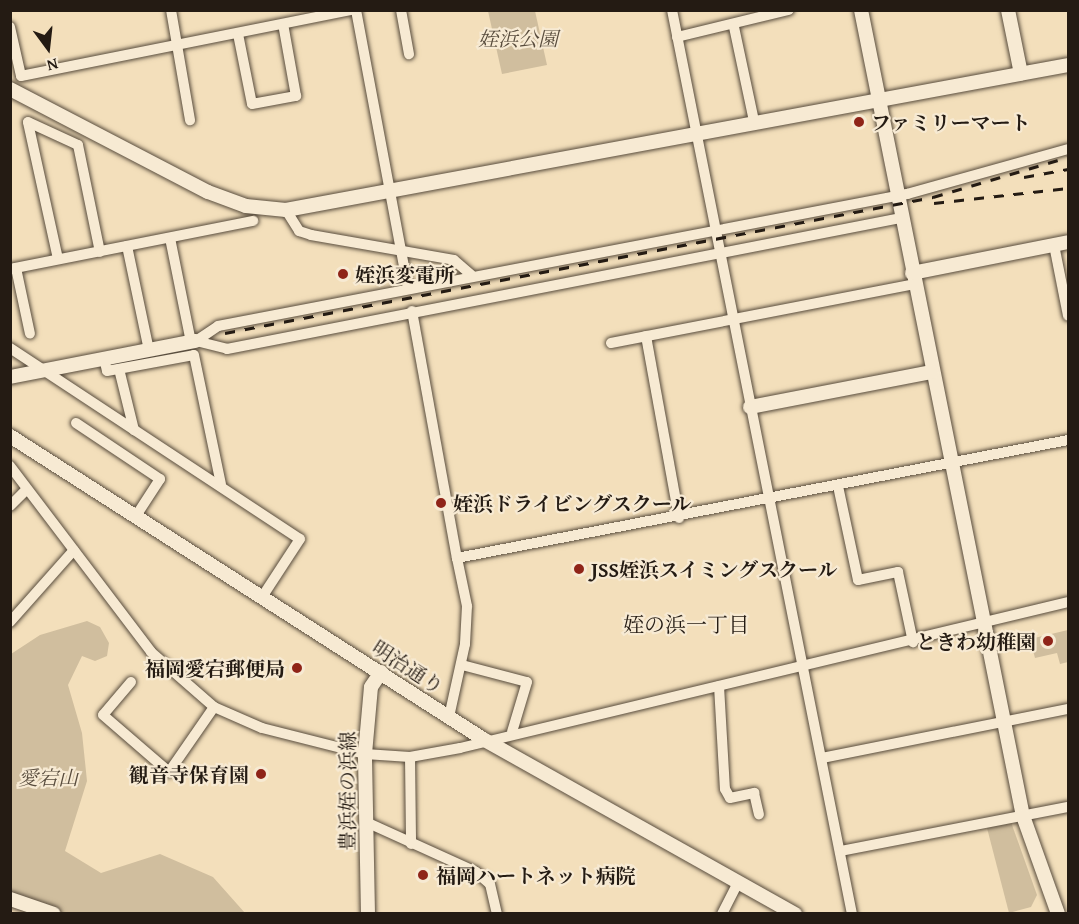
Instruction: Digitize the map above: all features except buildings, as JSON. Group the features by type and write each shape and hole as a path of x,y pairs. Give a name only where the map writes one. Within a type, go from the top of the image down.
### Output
{"street":[{"path":"171,10 190,120"},
{"path":"10,27 21,76 350,10"},
{"path":"356,10 386,194 408,287"},
{"path":"401,10 410,54"},
{"path":"672,10 718,251 734,319 852,914"},
{"path":"677,37 734,27 789,10"},
{"path":"861,10 913,278 1023,816 1058,914"},
{"path":"1008,10 1021,74"},
{"path":"238,34 252,104 296,96 283,24"},
{"path":"734,27 754,121"},
{"path":"10,89 208,192 246,206 286,210 386,194 696,132 1068,64"},
{"path":"58,259 28,122 78,145 100,252"},
{"path":"193,342 218,326 408,287 898,195 1068,149"},
{"path":"286,210 305,233 454,260 471,275"},
{"path":"10,377 193,342 227,349 718,251 901,218"},
{"path":"30,334 13,269 253,221"},
{"path":"170,238 193,342"},
{"path":"610,343 734,319 1068,242"},
{"path":"1054,245 1068,316"},
{"path":"127,246 149,350"},
{"path":"412,311 467,606 462,665 449,717"},
{"path":"646,336 679,518"},
{"path":"10,348 221,484 300,540 262,597"},
{"path":"104,358 107,370 194,355 221,484"},
{"path":"118,369 134,430"},
{"path":"750,407 932,372"},
{"path":"76,423 160,478 136,516"},
{"path":"457,558 679,518 1068,440"},
{"name":"明治通り","path":"11,441 136,516 483,739 795,914"},
{"path":"10,466 25,491 74,550 151,652 214,707 262,728 365,754 410,757 983,626 1068,602"},
{"path":"837,486 858,580 898,572 913,642"},
{"path":"10,506 25,491"},
{"path":"10,622 74,550"},
{"path":"462,665 527,682 512,732"},
{"name":"豊浜姪の浜線","path":"368,914 365,754 370,687 381,672"},
{"path":"131,682 104,715 169,772 214,707"},
{"path":"719,686 725,789 730,798 754,793 759,814"},
{"path":"822,759 1068,710"},
{"path":"410,757 411,844"},
{"path":"841,851 1068,807"},
{"path":"366,822 476,872 490,884 497,914"},
{"path":"722,914 738,883"},
{"path":"10,899 54,914"}],"green space":[{"name":"姪浜公園","path":"488,11 535,11 547,65 502,74"},
{"name":"愛宕山","path":"87,621 100,627 109,643 107,656 95,661 82,656 68,685 82,733 87,781 65,851 101,873 160,854 213,877 245,913 36,914 11,905 11,654 40,635"},
{"path":"1068,630 1068,662 1060,664 1057,653 1035,658 1030,639"},
{"path":"1011,822 1037,895 1031,907 1009,913 987,828"}],"railway":[{"path":"225,333 933,197 1068,157"},
{"path":"1024,177 1068,169"},
{"path":"934,203 1068,188"}],"place":[{"name":"ファミリーマート","path":"859,122"},
{"name":"姪浜変電所","path":"343,274"},
{"name":"姪浜ドライビングスクール","path":"441,503"},
{"name":"JSS姪浜スイミングスクール","path":"579,569"},
{"name":"ときわ幼稚園","path":"1048,641"},
{"name":"福岡愛宕郵便局","path":"297,668"},
{"name":"観音寺保育園","path":"261,774"},
{"name":"福岡ハートネット病院","path":"423,875"}],"district":[{"name":"姪の浜一丁目","path":"686,625"}]}
